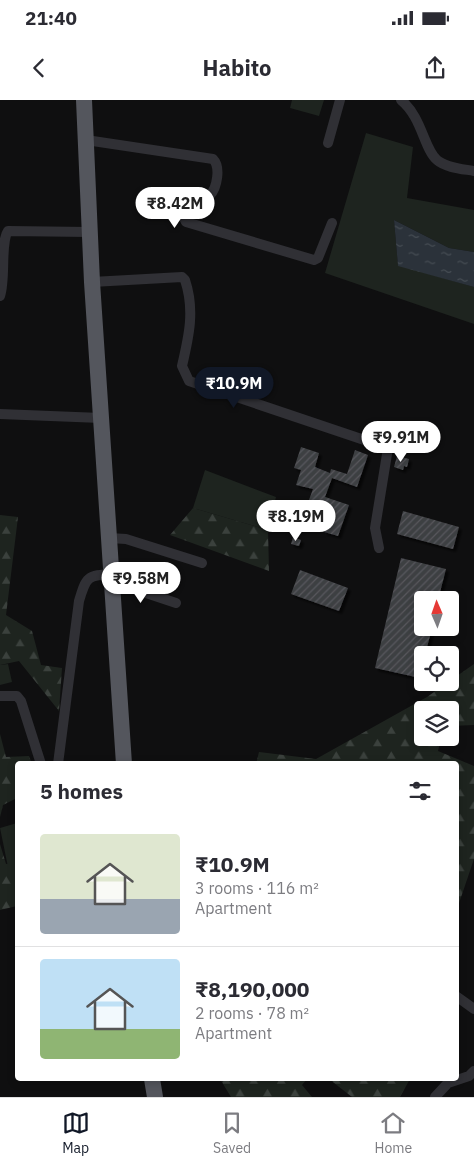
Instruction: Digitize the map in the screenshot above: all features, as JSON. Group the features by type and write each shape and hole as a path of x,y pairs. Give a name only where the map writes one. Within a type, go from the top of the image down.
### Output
{"highway":[{"path":"84,100 92,282 124,761"},
{"path":"152,1081 155,1097"}],"street":[{"path":"328,142 340,100"},
{"path":"401,100 419,122 434,158 444,164 474,171"},
{"path":"86,140 213,159 216,162 217,169 214,189 210,195 190,194 184,218 186,222 314,260 318,258 332,223"},
{"path":"0,296 3,283 5,239 8,231 89,232"},
{"path":"92,282 182,278 185,280 191,305 189,336 182,366 189,380 388,448 375,528 379,548"},
{"path":"0,414 101,418"},
{"path":"109,538 126,539 202,563"},
{"path":"58,761 79,602 88,578 93,575 113,578 176,603"},
{"path":"0,696 17,696 21,701 40,761"},
{"path":"459,998 474,1008"},
{"path":"459,1080 472,1076"},
{"path":"434,1097 448,1083 455,1081"}],"green space":[{"path":"292,100 324,100 319,116 290,108"},
{"path":"366,133 413,147 407,198 474,210 474,252 449,248 394,220 398,265 474,287 474,324 325,273"},
{"path":"205,470 276,497 268,530 193,508"},
{"path":"193,508 268,530 269,571 170,535"},
{"path":"0,515 18,517 6,615 32,631 41,665 62,668 59,711 19,661 0,665"},
{"path":"8,664 12,682 0,685 0,665"},
{"path":"474,664 474,725 459,726 459,701 420,701 436,691 459,691 459,675"},
{"path":"414,704 414,746 439,746 438,751 474,766 474,859 459,903 459,761 257,761 259,752 316,759"},
{"path":"0,734 6,757 29,756 31,761 15,761 15,799 3,805 0,817"},
{"path":"15,824 15,870 9,872 0,828"},
{"path":"0,844 6,864 15,863 15,906 0,910"},
{"path":"221,1081 305,1081 302,1085 312,1097 231,1097"},
{"path":"332,1081 409,1081 400,1097 352,1097"}],"water":[{"path":"394,220 449,248 474,252 474,287 398,266"}],"building":[{"path":"301,447 319,453 315,467 330,473 331,469 347,474 355,450 368,455 357,487 332,478 325,497 349,505 338,536 324,532 332,510 317,505 312,519 303,516 313,489 296,485 301,470 294,468"},
{"path":"397,456 409,459 407,467 404,466 403,470 394,467"},
{"path":"289,506 300,509 294,529 282,525"},
{"path":"403,511 459,527 453,549 397,534"},
{"path":"293,537 301,540 299,546 291,544"},
{"path":"401,558 446,569 440,591 414,591 414,636 430,636 427,646 414,646 414,677 375,668"},
{"path":"300,570 348,588 339,611 291,594"}]}
